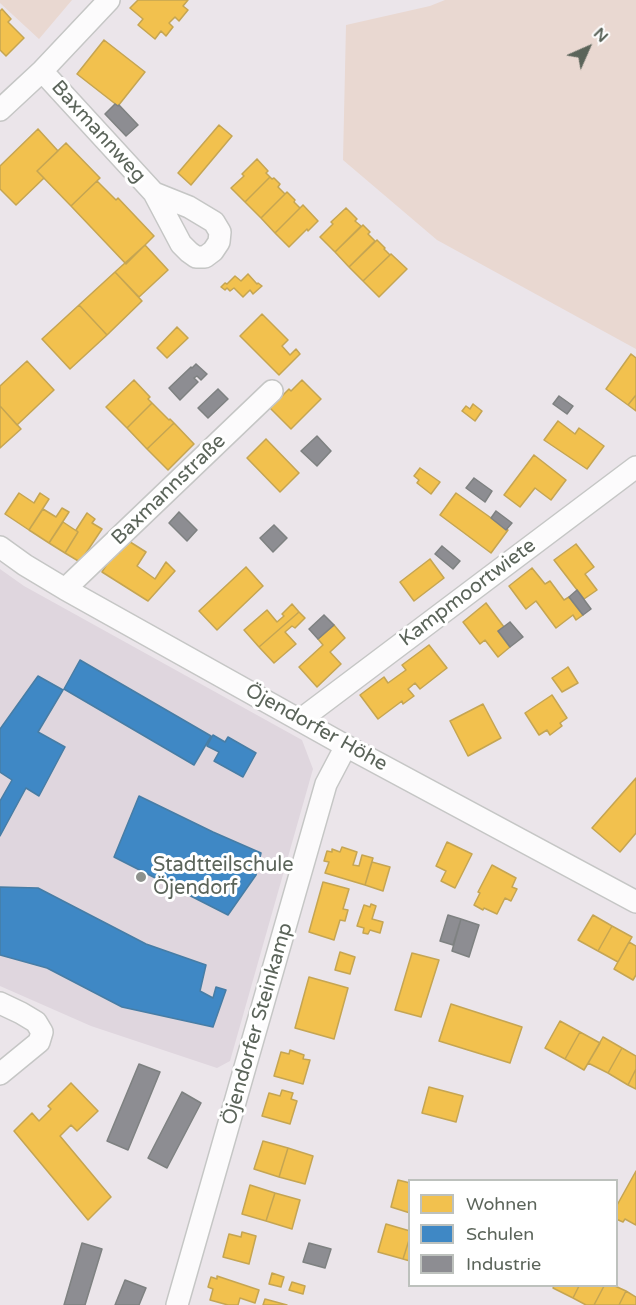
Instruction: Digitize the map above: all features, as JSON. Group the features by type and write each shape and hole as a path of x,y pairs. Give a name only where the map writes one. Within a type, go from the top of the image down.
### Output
{"street":[{"path":"0,110 42,71 109,0"},
{"name":"Baxmannweg","path":"42,71 154,193"},
{"name":"Baxmannstraße","path":"65,589 272,391"},
{"name":"Kampmoortwiete","path":"300,720 636,467"},
{"name":"Öjendorfer Höhe","path":"0,547 65,589 346,746 636,902"},
{"name":"Öjendorfer Steinkamp","path":"177,1305 326,784 346,746"},
{"path":"0,1003 21,1012 36,1022 42,1032 39,1042 0,1074"}],"shaded area":[{"path":"0,0 72,0 39,39 0,3"},
{"path":"445,0 636,0 636,349 437,240 343,160 346,25 430,6"},
{"name":"Stadtteilschule Öjendorf","path":"0,569 24,586 302,740 313,769 230,1061 217,1068 91,1026 0,986"}],"building: Wohnen":[{"path":"138,0 188,0 183,6 188,10 179,21 175,17 169,23 173,27 166,36 161,31 155,39 138,25 143,19 130,8"},
{"path":"2,9 11,19 8,22 24,38 6,56 0,50 0,11"},
{"path":"104,40 145,72 118,106 77,74"},
{"path":"219,125 232,136 191,185 178,173"},
{"path":"38,129 58,151 37,171 44,178 16,205 0,189 0,166"},
{"path":"66,143 100,178 71,206 37,171"},
{"path":"257,159 268,171 266,173 270,177 245,202 231,188"},
{"path":"270,177 280,184 278,187 285,194 261,218 245,202"},
{"path":"97,181 116,200 118,198 154,236 126,264 71,206"},
{"path":"287,192 300,208 275,233 261,218"},
{"path":"303,205 318,221 289,247 275,233"},
{"path":"346,208 361,226 335,252 320,237 333,224 331,222"},
{"path":"363,225 375,241 349,267 335,252"},
{"path":"377,240 390,255 363,281 349,267"},
{"path":"145,245 168,270 139,297 115,272"},
{"path":"391,254 407,269 379,297 363,281"},
{"path":"115,272 142,301 107,335 79,305"},
{"path":"248,274 262,286 253,294 250,290 243,297 234,288 230,291 221,287 235,276 241,281"},
{"path":"79,305 107,335 70,369 42,339"},
{"path":"262,314 288,340 282,346 290,355 296,349 300,354 279,375 240,336"},
{"path":"177,327 188,338 167,358 157,348"},
{"path":"631,354 636,358 636,395 628,405 606,389"},
{"path":"27,361 54,390 17,425 0,406 0,386"},
{"path":"134,380 150,397 148,399 152,403 127,428 106,407"},
{"path":"302,380 321,399 291,429 270,408"},
{"path":"636,395 636,411 628,405"},
{"path":"152,403 174,423 147,449 127,428"},
{"path":"473,404 482,411 475,421 462,411 466,406 470,409"},
{"path":"0,406 21,429 0,448"},
{"path":"558,421 575,434 579,428 604,446 587,469 544,440"},
{"path":"174,423 194,444 168,470 147,449"},
{"path":"266,439 299,473 280,492 247,458"},
{"path":"534,455 566,480 551,500 535,488 520,507 504,495"},
{"path":"420,468 440,482 431,494 417,483 419,480 414,476"},
{"path":"19,493 34,503 40,493 49,499 29,530 5,514"},
{"path":"456,493 508,530 491,553 440,515"},
{"path":"62,508 69,512 49,543 29,530 43,509 56,517"},
{"path":"87,513 95,519 92,523 102,529 80,562 65,553"},
{"path":"63,522 78,532 65,553 49,543"},
{"path":"127,540 146,552 137,566 155,579 166,562 175,571 148,601 102,572 115,551 119,553"},
{"path":"576,544 594,567 585,574 597,590 584,599 554,560"},
{"path":"430,559 444,578 414,601 400,582"},
{"path":"246,567 263,586 217,630 199,611"},
{"path":"532,568 545,584 550,581 564,600 569,597 583,615 576,620 573,615 556,628 536,601 526,609 509,586"},
{"path":"486,603 504,627 498,631 510,647 498,657 485,640 480,644 463,622"},
{"path":"292,604 299,612 259,647 244,630 267,610 277,622"},
{"path":"299,612 305,618 295,628 292,626 285,632 296,644 274,663 259,647"},
{"path":"334,625 345,638 330,652 341,664 317,687 299,667 323,645 318,639"},
{"path":"429,645 447,668 420,689 415,683 408,689 414,696 403,704 402,701 378,719 360,695 384,677 388,683 406,670 402,665"},
{"path":"568,667 578,683 562,692 552,678"},
{"path":"552,695 567,718 560,723 562,726 550,735 547,730 539,735 525,713"},
{"path":"483,704 501,738 468,756 450,721"},
{"path":"636,778 636,833 620,852 592,828"},
{"path":"447,842 472,854 455,888 441,881 446,871 436,866"},
{"path":"342,847 357,852 353,865 359,866 362,855 373,858 365,885 325,873 329,862 324,861 327,851 332,852 332,849 340,852"},
{"path":"372,862 390,867 383,891 365,885"},
{"path":"492,865 516,878 512,887 517,889 511,901 505,898 497,914 474,905"},
{"path":"323,882 349,889 343,909 348,910 345,921 340,920 334,940 309,932"},
{"path":"371,904 376,906 372,919 383,922 380,933 370,930 368,934 363,933 364,928 357,926 364,905 370,907"},
{"path":"593,915 612,926 598,951 578,940"},
{"path":"612,926 632,937 618,962 598,951"},
{"path":"629,942 636,946 636,975 633,980 614,969"},
{"path":"340,952 355,957 350,974 335,970"},
{"path":"412,953 439,960 421,1017 395,1010"},
{"path":"309,977 348,988 334,1039 295,1028"},
{"path":"451,1004 522,1027 510,1063 439,1041"},
{"path":"560,1021 580,1032 565,1059 545,1048"},
{"path":"580,1032 600,1043 584,1070 565,1059"},
{"path":"603,1037 622,1048 608,1073 588,1063"},
{"path":"622,1048 636,1056 636,1069 628,1085 608,1073"},
{"path":"290,1050 304,1055 303,1059 310,1060 303,1084 274,1076 281,1052 289,1054"},
{"path":"636,1069 636,1089 628,1085"},
{"path":"71,1083 98,1111 77,1131 71,1125 60,1136 111,1197 88,1220 14,1131 32,1113 39,1121 51,1109 48,1106"},
{"path":"429,1087 463,1096 456,1122 422,1113"},
{"path":"282,1090 293,1093 291,1099 297,1101 290,1124 262,1116 269,1093 280,1096"},
{"path":"263,1141 288,1148 279,1177 254,1169"},
{"path":"288,1148 313,1156 305,1184 279,1177"},
{"path":"636,1171 636,1225 625,1219 623,1222 618,1220 618,1203"},
{"path":"398,1180 408,1182 408,1212 391,1207"},
{"path":"250,1185 275,1193 266,1221 242,1214"},
{"path":"275,1193 300,1200 292,1229 266,1221"},
{"path":"386,1224 408,1230 408,1243 403,1259 378,1252"},
{"path":"242,1232 256,1236 249,1264 223,1257 229,1234 241,1237"},
{"path":"408,1243 408,1260 403,1259"},
{"path":"272,1273 284,1277 281,1287 269,1284"},
{"path":"217,1276 259,1290 255,1303 240,1298 238,1305 210,1300 213,1289 208,1287 211,1277 217,1279"},
{"path":"292,1282 305,1286 303,1294 289,1290"},
{"path":"554,1287 578,1287 573,1298"},
{"path":"578,1287 603,1287 594,1305 586,1305 573,1298"},
{"path":"603,1287 617,1287 626,1291 619,1305 594,1305"},
{"path":"626,1291 636,1297 636,1305 619,1305"},
{"path":"265,1299 287,1305 263,1305"}],"building: Schulen":[{"path":"80,660 211,736 194,765 64,689"},
{"path":"38,676 63,690 38,732 65,747 39,796 26,788 0,836 0,801 12,780 0,772 0,729"},
{"path":"213,735 225,742 228,737 256,753 243,777 214,761 219,752 207,746"},
{"path":"139,796 261,853 256,875 228,915 114,857"},
{"path":"0,887 38,888 146,944 206,965 200,991 213,998 216,987 226,990 213,1027 122,1007 47,968 0,955"}],"building: Industrie":[{"path":"115,104 119,105 138,125 126,136 105,114"},
{"path":"196,364 207,374 201,380 197,376 194,378 198,382 180,400 169,388"},
{"path":"218,389 228,399 208,418 198,408"},
{"path":"559,396 573,406 567,414 553,404"},
{"path":"317,436 331,451 317,466 301,451"},
{"path":"474,478 492,491 485,502 466,488"},
{"path":"496,511 512,523 506,530 491,518"},
{"path":"179,512 197,530 187,541 169,523"},
{"path":"274,525 287,538 273,552 260,538"},
{"path":"442,546 460,561 453,569 435,554"},
{"path":"577,590 591,609 583,615 569,597"},
{"path":"324,615 334,625 318,639 309,629"},
{"path":"510,622 523,637 510,647 498,631"},
{"path":"448,915 461,919 453,945 440,941"},
{"path":"461,919 479,925 469,957 452,951"},
{"path":"139,1064 160,1072 128,1150 107,1141"},
{"path":"182,1092 201,1103 167,1168 148,1158"},
{"path":"82,1243 102,1249 85,1305 64,1305"},
{"path":"309,1243 331,1249 325,1268 303,1262"},
{"path":"125,1280 146,1288 139,1305 115,1305"}],"place":[{"name":"Stadtteilschule Öjendorf","path":"141,877"}]}
